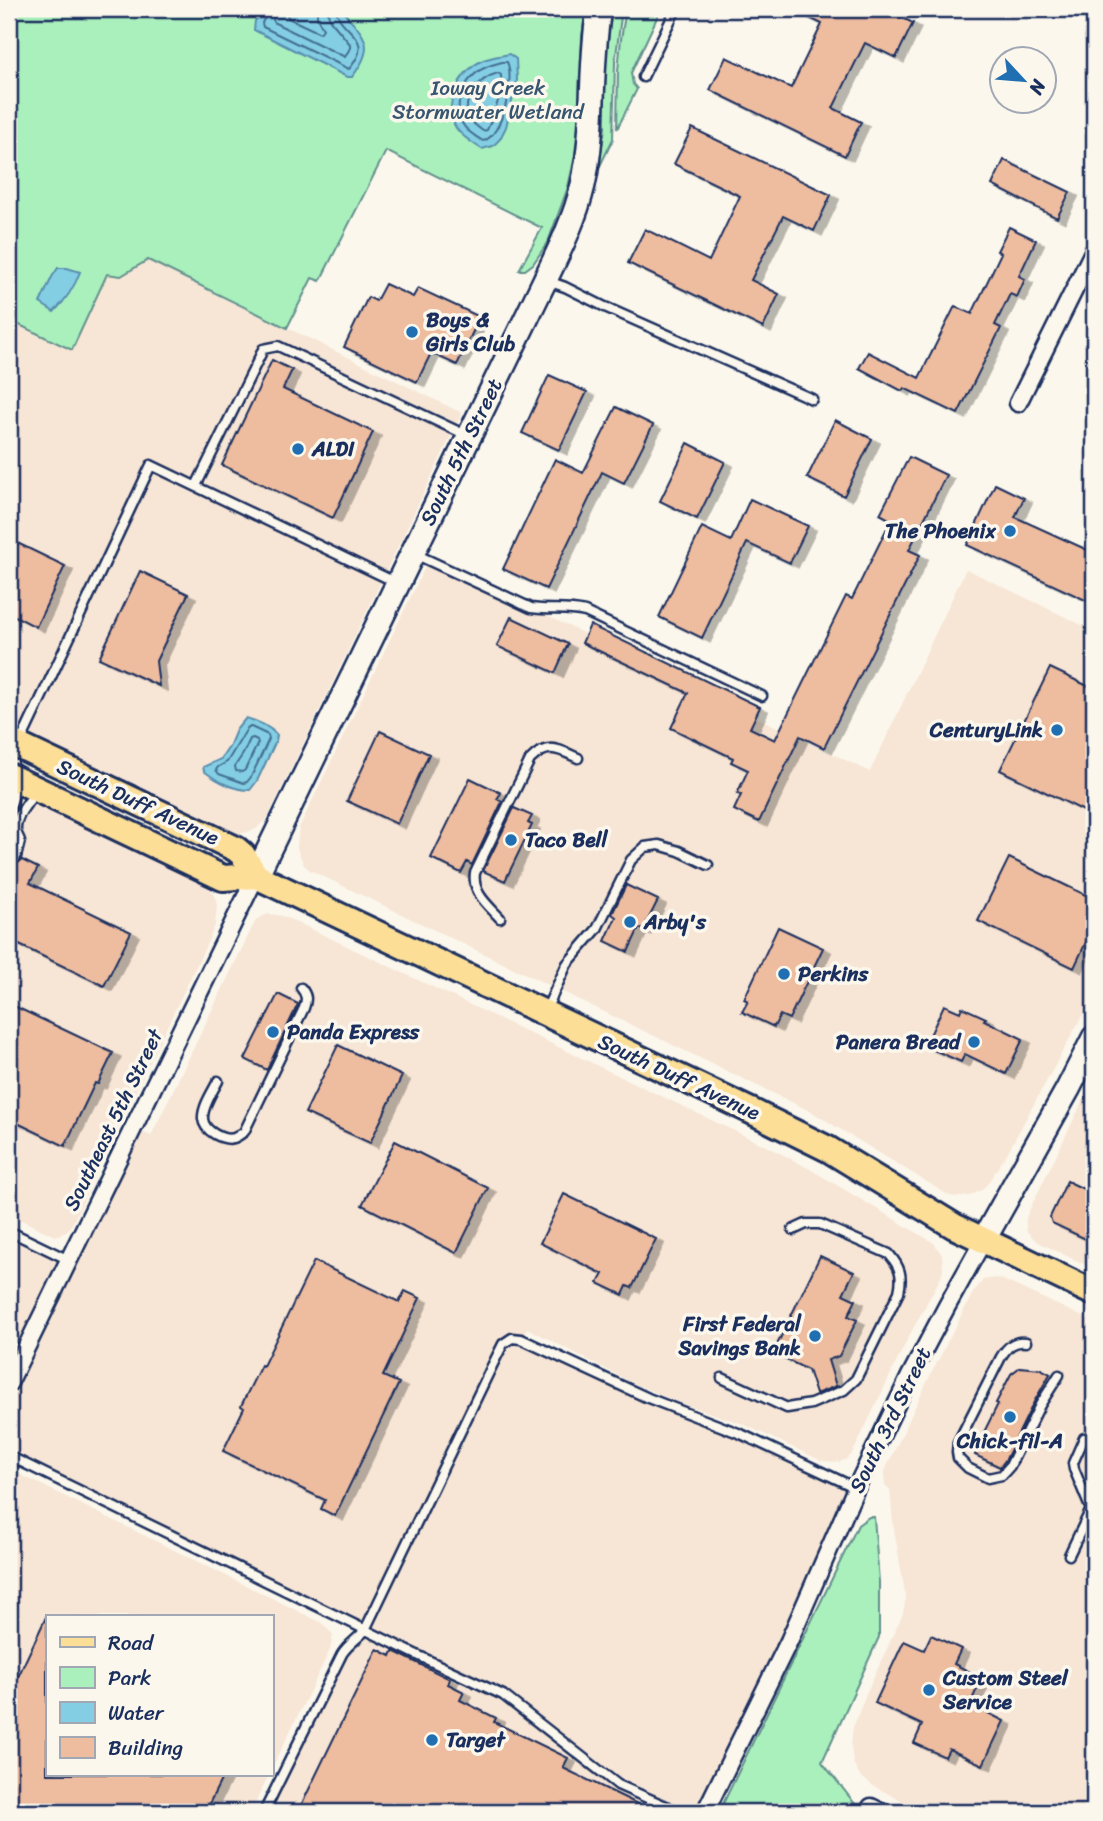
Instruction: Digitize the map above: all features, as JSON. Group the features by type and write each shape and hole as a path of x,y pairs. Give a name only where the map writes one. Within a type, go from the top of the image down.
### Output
{"main road":[{"name":"South Duff Avenue","path":"14,743 236,849 256,876"},
{"name":"South Duff Avenue","path":"12,777 223,878 256,876 544,1013 807,1139 954,1226 1094,1293"}],"street":[{"name":"South 5th Street","path":"256,876 545,280 575,212 583,185 592,122 599,9"},
{"path":"1018,403 1094,250"},
{"name":"Southeast 5th Street","path":"9,1383 256,876"},
{"name":"South 3rd Street","path":"705,1812 789,1641 856,1488 916,1364 983,1241 1088,1064 1094,1038"}],"lane":[{"path":"643,77 676,9"},
{"path":"545,280 811,399"},
{"path":"196,486 263,349 271,346 278,346 468,436"},
{"path":"14,743 151,465 397,583"},
{"path":"411,553 531,608 571,608 585,612 762,696"},
{"path":"500,918 473,883 475,873 530,760 538,751 550,749 560,750 578,758"},
{"path":"9,810 15,792 12,777"},
{"path":"16,857 20,841 16,826 23,809 40,791"},
{"path":"544,1013 567,964 597,929 631,860 645,848 659,845 708,865"},
{"path":"218,1081 202,1119 212,1132 226,1139 236,1138 244,1132 307,1000 302,988"},
{"path":"722,1378 787,1408 811,1404 844,1390 856,1379 899,1292 902,1279 897,1264 889,1254 820,1223 806,1224 793,1230"},
{"path":"9,1231 69,1260"},
{"path":"264,1812 342,1654 365,1630 503,1344 512,1338 522,1339 648,1398 741,1434 856,1488"},
{"path":"1026,1342 1019,1341 1006,1349 958,1442 957,1452 968,1468 988,1478 995,1478 1006,1472 1040,1405 1059,1375"},
{"path":"1069,1555 1093,1507 1073,1463 1084,1438"},
{"path":"9,1456 503,1695 618,1785 678,1812"}],"shaded area":[{"path":"148,260 462,413 268,817 256,829 244,833 229,834 9,729 9,320 72,349 107,274 121,276"},
{"path":"428,561 870,772 966,569 1094,631 1094,994 1006,1155 981,1190 970,1196 950,1196 812,1112 304,865 297,848 299,828"},
{"path":"9,785 206,881 217,905 215,925 210,937 72,1224 66,1232 55,1236 9,1214"},
{"path":"269,914 292,920 772,1149 934,1243 942,1255 941,1277 856,1446 851,1455 839,1462 822,1461 743,1424 675,1401 631,1382 527,1328 522,1338 856,1488 705,1812 264,1812 342,1654 365,1630 9,1456 9,1231 68,1260 133,1128 151,1136 255,922"},
{"path":"1094,1078 1094,1269 1033,1238 1026,1230 1026,1218"},
{"path":"996,1278 1094,1322 1094,1812 922,1812 872,1785 859,1775 853,1762 853,1728 903,1614 906,1598 890,1489 885,1486 884,1473 973,1293 983,1280"},
{"path":"9,1470 322,1623 333,1635 330,1650 273,1766 273,1615 46,1615 46,1776 268,1776 251,1812 9,1812"}],"green space":[{"name":"Ioway Creek Stormwater Wetland","path":"9,9 586,9 575,156 568,187 548,242 533,264 525,270 519,270 542,228 386,151 320,281 312,278 287,328 148,260 121,276 107,274 72,350 9,320"},
{"path":"612,9 622,9 615,63 613,139 598,170 605,128 605,66"},
{"path":"626,9 661,9 631,73 637,89 617,129 618,71"},
{"path":"869,1517 874,1517 879,1582 879,1637 822,1762 860,1812 797,1812 780,1805 742,1812 719,1812 858,1525"}],"water":[{"path":"261,9 341,9 365,41 366,48 360,66 352,77 347,77 254,30"},
{"path":"509,54 516,59 517,80 506,127 493,146 482,149 456,128 452,119 452,100 460,81 473,66 484,60"},
{"path":"58,268 80,272 69,294 54,312 40,303"},
{"path":"246,718 263,724 277,735 257,781 250,790 226,784 204,771 203,767 221,759 236,730"}],"building":[{"path":"791,9 884,9 913,23 896,58 865,43 833,108 861,122 845,156 710,90 726,57 791,88 822,24"},
{"path":"692,128 831,195 814,231 783,216 751,280 779,294 763,328 628,263 645,229 709,261 740,196 674,164"},
{"path":"1004,160 1070,192 1057,218 992,185"},
{"path":"1009,227 1036,240 1019,276 1025,279 1017,297 1010,294 995,325 1001,328 958,414 904,388 902,391 859,368 868,352 919,378 955,306 972,314 1001,253 997,251"},
{"name":"Boys & Girls Club","path":"385,284 413,297 418,288 480,317 457,365 431,353 417,382 344,347 368,297 376,301"},
{"name":"ALDI","path":"272,360 292,370 283,389 373,432 333,518 222,465"},
{"path":"549,375 587,392 559,450 522,433"},
{"path":"616,407 653,425 624,483 602,472 546,589 503,569 555,459 583,473"},
{"path":"835,420 872,439 844,496 807,478"},
{"path":"688,443 725,462 697,519 660,501"},
{"path":"909,457 946,475 909,550 920,555 824,748 800,736 759,822 734,810 741,795 737,794 748,770 731,762 733,758 671,728 688,693 582,643 590,625 760,707 750,728 775,740 846,596 852,599 891,520 880,514"},
{"name":"The Phoenix","path":"995,484 1024,498 1015,517 1094,553 1094,604 967,545"},
{"path":"750,499 808,526 790,563 747,543 702,638 659,617 702,527 731,541"},
{"path":"9,539 65,566 36,627 9,613"},
{"path":"140,571 188,594 156,661 159,686 99,658"},
{"path":"511,617 568,644 555,673 497,646"},
{"name":"CenturyLink","path":"1050,668 1094,689 1094,816 1000,770"},
{"path":"380,731 429,754 397,824 347,801"},
{"path":"470,778 501,793 497,799 502,802 472,865 467,862 461,873 431,858"},
{"name":"Taco Bell","path":"514,808 532,816 528,823 532,825 505,881 483,871"},
{"path":"9,853 14,863 22,860 38,868 30,883 131,932 104,986 9,940"},
{"path":"1009,858 1094,899 1094,925 1074,968 978,921"},
{"name":"Arby's","path":"626,885 658,900 643,930 639,928 628,952 605,941 616,917 612,914"},
{"name":"Perkins","path":"778,927 823,948 789,1019 780,1015 774,1027 742,1012 748,1001 744,999"},
{"name":"Panda Express","path":"278,994 298,1004 267,1070 245,1059"},
{"name":"Panera Bread","path":"944,1005 960,1012 962,1007 1023,1039 1006,1074 965,1054 961,1062 925,1046"},
{"path":"14,1006 113,1053 98,1084 95,1083 65,1146 9,1119 9,1017"},
{"path":"338,1045 402,1076 370,1143 305,1113"},
{"path":"395,1141 488,1188 456,1253 362,1205"},
{"path":"1067,1181 1094,1194 1094,1243 1052,1223 1050,1217"},
{"path":"564,1194 656,1239 632,1288 627,1286 623,1295 598,1283 603,1274 540,1243"},
{"name":"First Federal Savings Bank","path":"820,1256 854,1272 843,1294 856,1300 848,1316 857,1320 839,1356 828,1360 836,1386 816,1394 808,1370 773,1353"},
{"path":"314,1261 399,1302 405,1291 420,1298 383,1376 399,1383 335,1516 321,1509 325,1500 223,1451 244,1408 241,1406"},
{"name":"Chick-fil-A","path":"1020,1367 1041,1369 1050,1374 1000,1467 975,1455 998,1404 996,1403 1011,1374"},
{"path":"46,1617 46,1776 223,1776 205,1812 9,1812 9,1696"},
{"name":"Custom Steel Service","path":"931,1635 961,1649 954,1664 982,1678 970,1704 1004,1721 983,1765 949,1749 945,1757 914,1743 922,1725 875,1703 904,1641 924,1650"},
{"name":"Target","path":"377,1649 391,1656 393,1651 450,1679 448,1684 464,1692 460,1700 496,1718 494,1722 568,1758 563,1768 654,1812 298,1812"}],"place":[{"name":"Boys & Girls Club","path":"412,332"},
{"name":"ALDI","path":"298,449"},
{"name":"The Phoenix","path":"1010,531"},
{"name":"CenturyLink","path":"1057,730"},
{"name":"Taco Bell","path":"511,840"},
{"name":"Arby's","path":"630,922"},
{"name":"Perkins","path":"784,974"},
{"name":"Panda Express","path":"273,1032"},
{"name":"Panera Bread","path":"974,1042"},
{"name":"First Federal Savings Bank","path":"815,1336"},
{"name":"Chick-fil-A","path":"1010,1417"},
{"name":"Custom Steel Service","path":"929,1690"},
{"name":"Target","path":"432,1740"}]}
